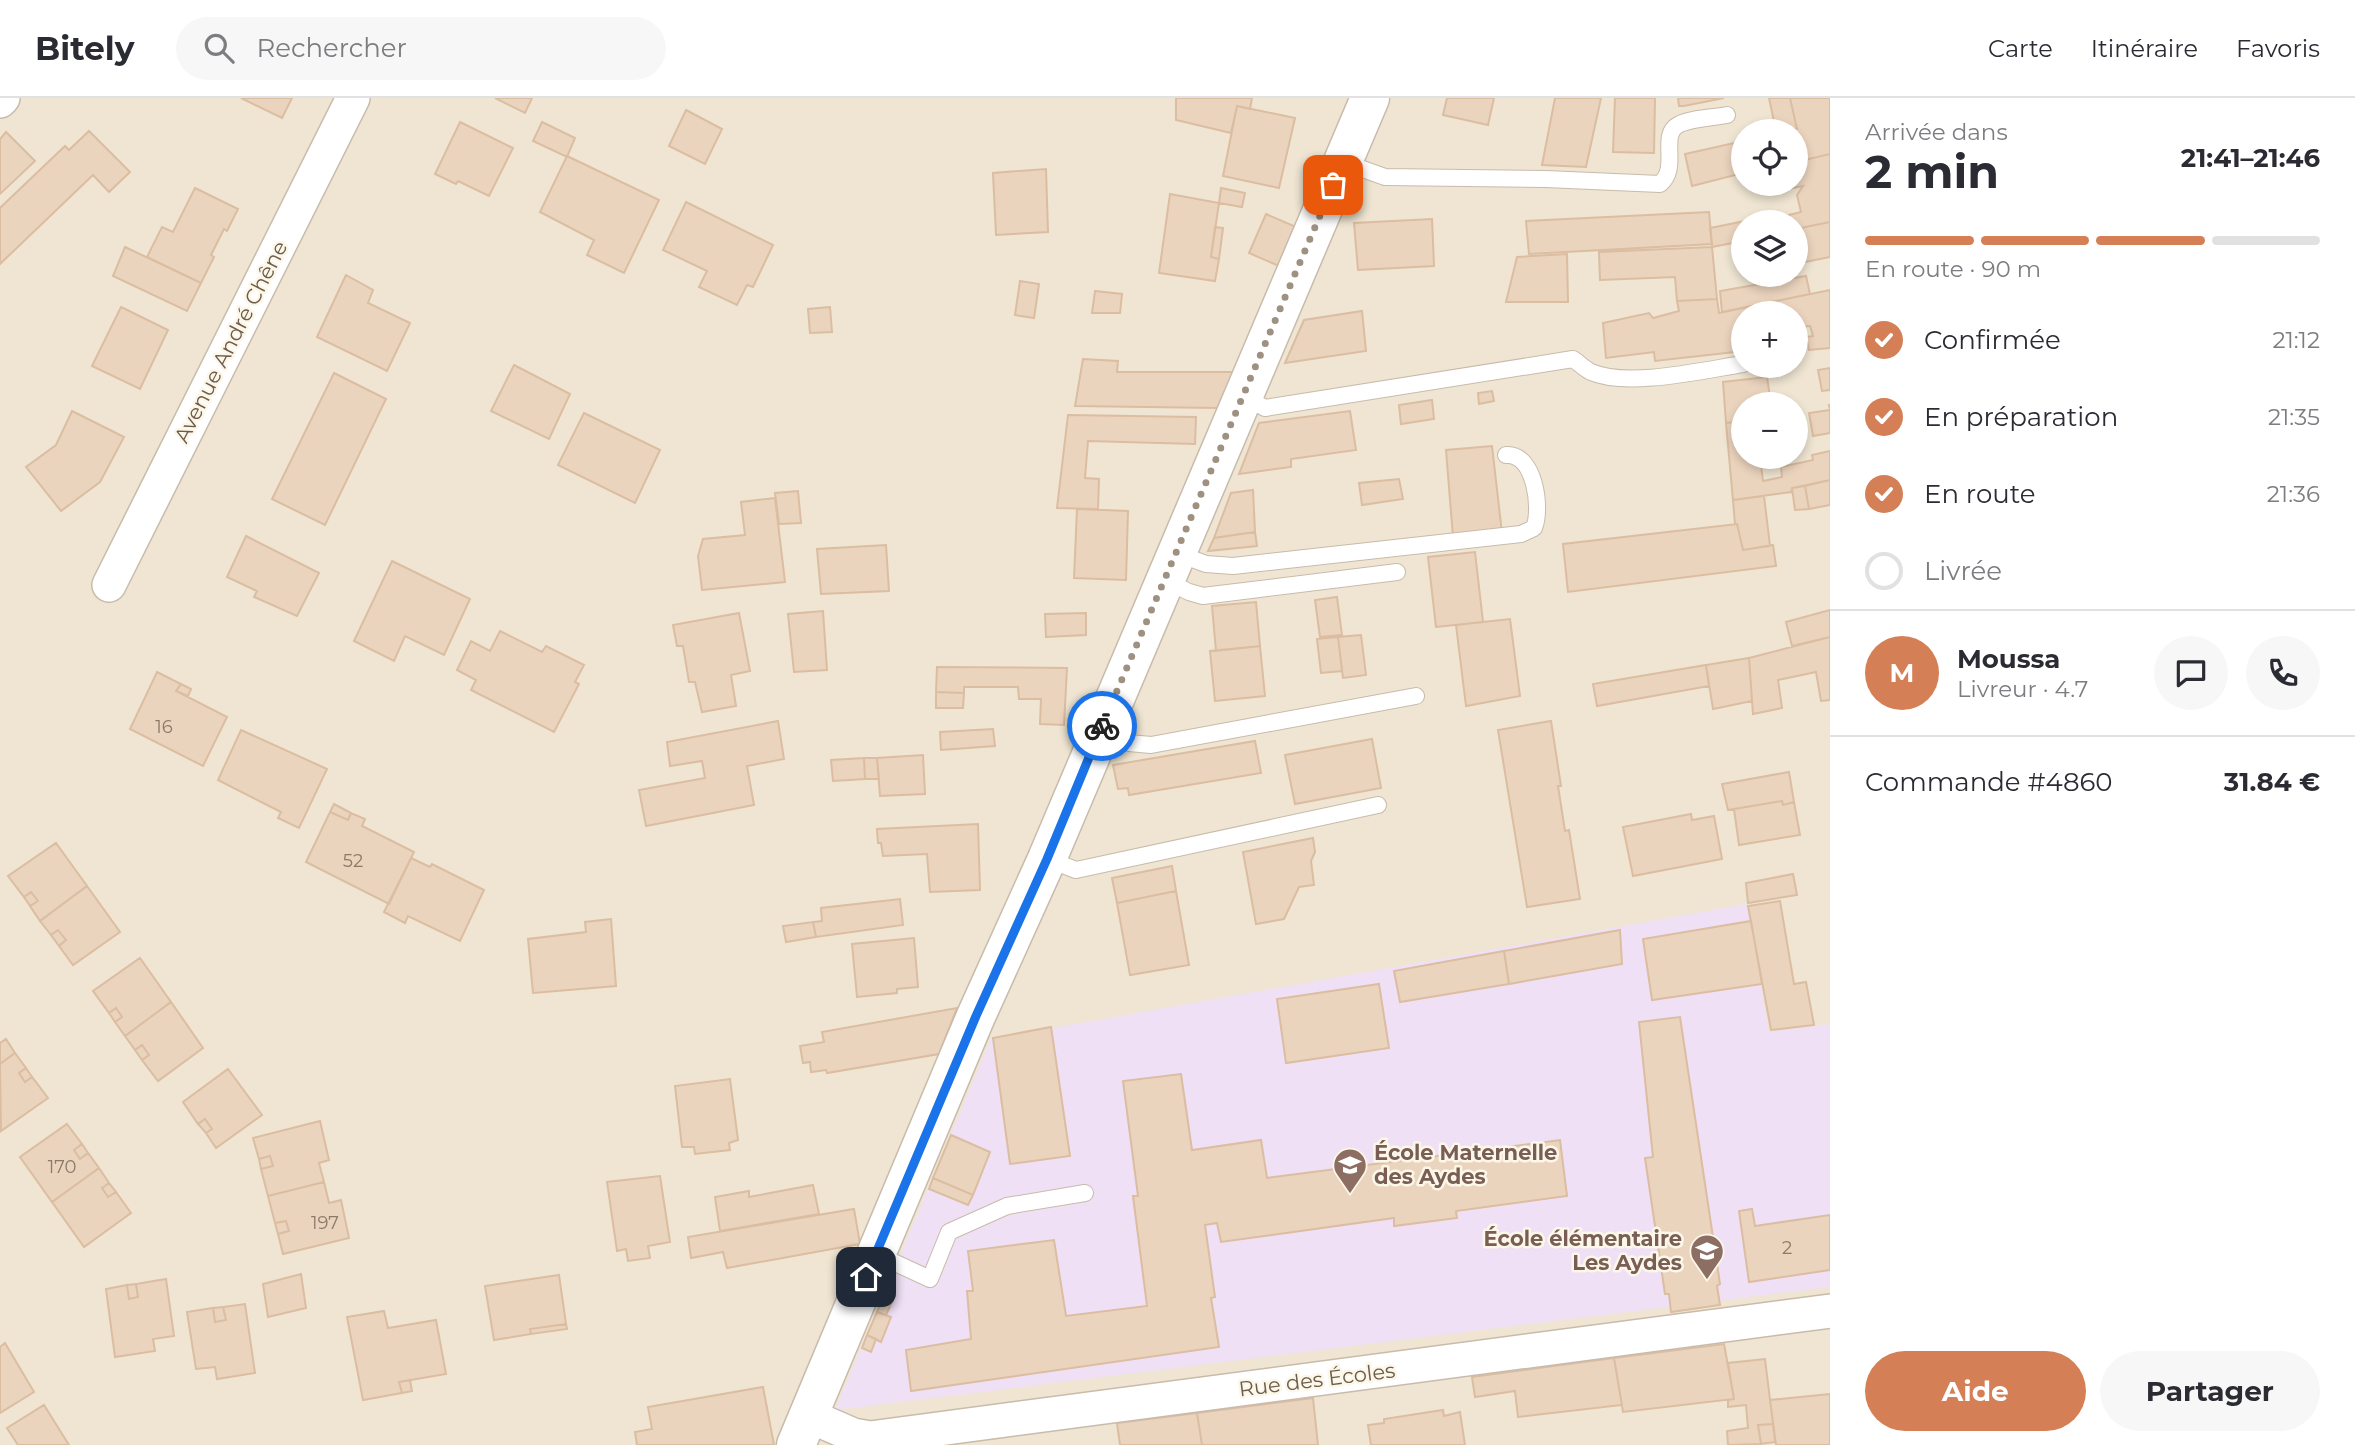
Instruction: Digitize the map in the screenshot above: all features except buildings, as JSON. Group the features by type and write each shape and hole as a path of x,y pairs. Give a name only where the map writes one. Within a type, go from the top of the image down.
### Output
{"street":[{"name":"Avenue André Chêne","path":"109,585 352,98"},
{"path":"802,1430 976,1016 1047,859 1370,98"},
{"name":"Rue des Écoles","path":"802,1430 870,1438 1830,1311"}],"lane":[{"path":"1343,162 1385,177 1660,184 1667,178 1670,169 1672,129 1680,124 1727,115"},
{"path":"1243,396 1265,408 1573,359 1592,372 1636,379 1731,367"},
{"path":"1170,567 1206,564 1233,566 1521,534 1534,528 1538,510 1529,468 1522,459 1506,455"},
{"path":"1170,567 1189,592 1203,596 1397,572"},
{"path":"1101,729 1129,743 1151,745 1416,696"},
{"path":"1047,859 1076,870 1378,805"},
{"path":"876,1254 930,1279 948,1233 1007,1206 1084,1193"}],"shaded area":[{"path":"0,98 1830,98 1830,1445 0,1445"},
{"path":"1747,904 1769,1032 1830,1024 1830,1287 835,1410 991,1039"}],"way so far":[{"path":"1102,726 1333,185"}],"place":[{"name":"École Maternelle des Aydes","path":"1350,1195"},
{"name":"École élémentaire Les Aydes","path":"1707,1281"}],"route":[{"path":"866,1277 1102,726"}]}
